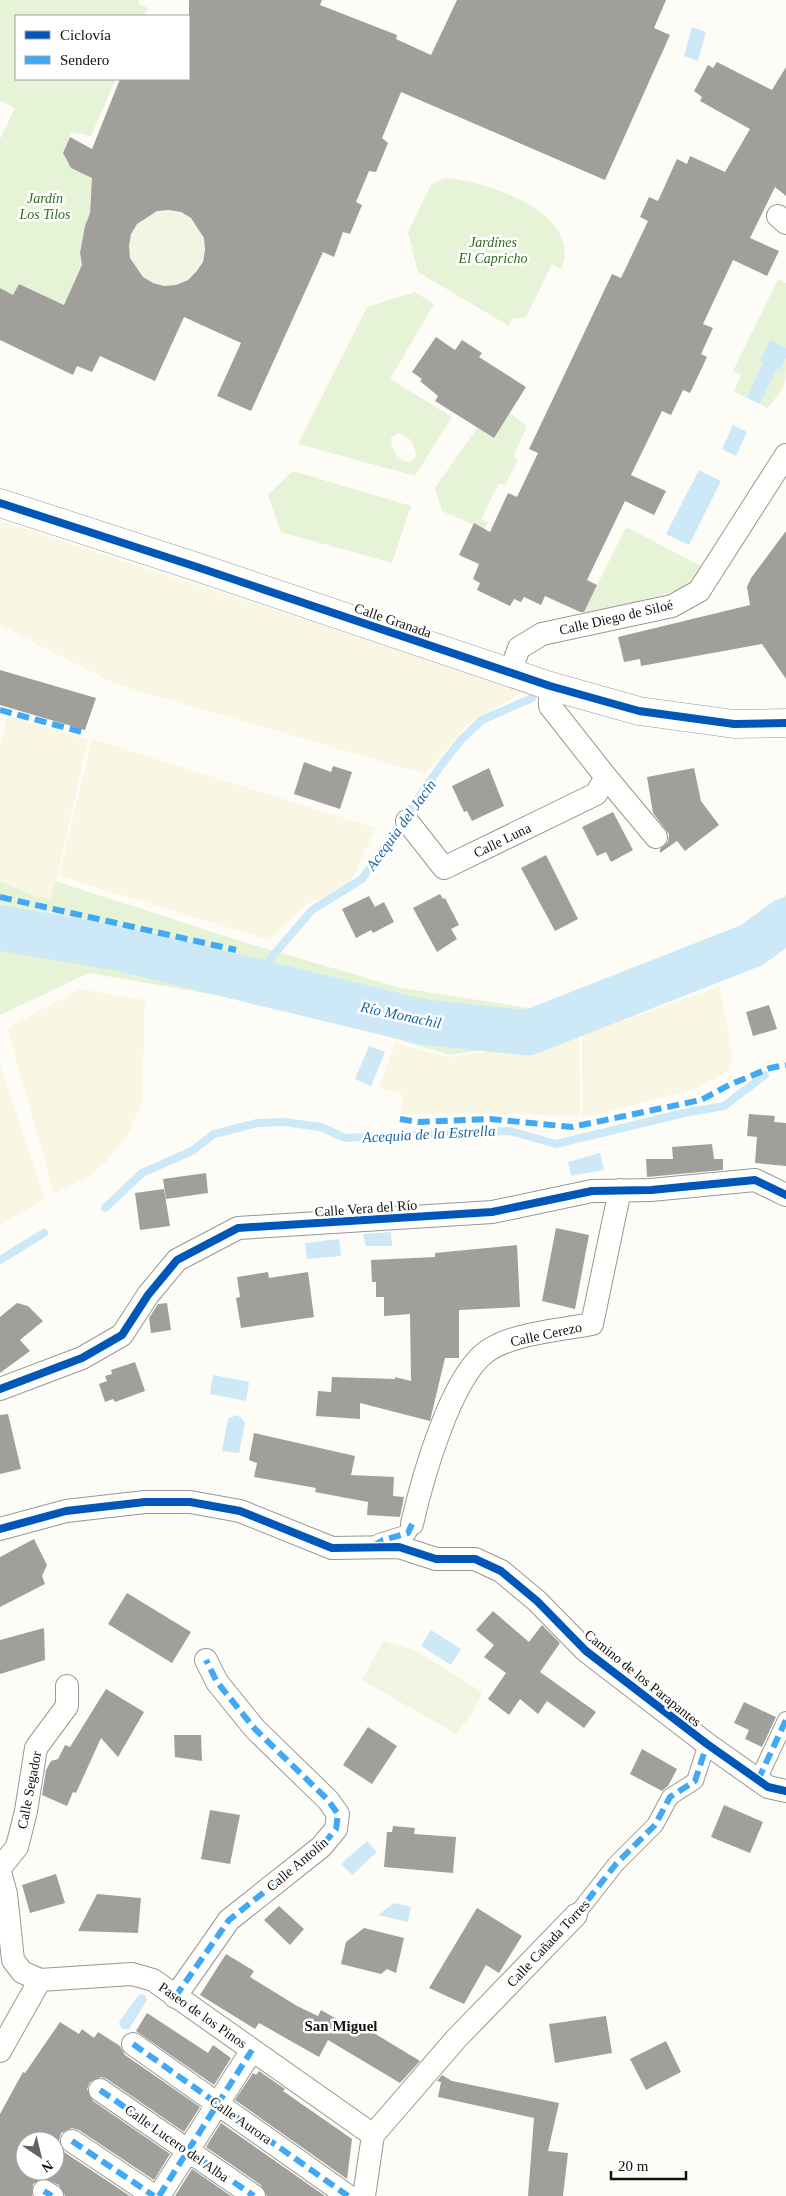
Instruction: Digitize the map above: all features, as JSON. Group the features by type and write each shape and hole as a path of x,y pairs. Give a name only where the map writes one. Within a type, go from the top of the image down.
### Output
{"street":[{"name":"Calle Diego de Siloé","path":"510,672 519,648 542,634 672,606 699,591 786,455"},
{"name":"Calle Granada","path":"0,503 550,686 639,711 734,724 786,723"},
{"path":"550,686 550,706 656,838"},
{"name":"Calle Luna","path":"407,821 444,868 596,794 606,777"},
{"name":"Calle Vera del Río","path":"0,1388 82,1358 122,1335 148,1294 178,1260 238,1228 492,1212 592,1191 651,1190 755,1180 786,1195"},
{"name":"Calle Cerezo","path":"370,1548 383,1540 408,1533 422,1482 443,1422 470,1369 486,1352 508,1341 592,1324 620,1190"},
{"name":"Camino de los Parapantes","path":"0,1529 66,1511 145,1502 190,1502 240,1511 332,1548 399,1547 436,1559 474,1559 502,1571 537,1601 586,1651 707,1744 768,1787 786,1791"},
{"name":"Calle Antolín","path":"175,1997 229,1920 321,1847 336,1829 338,1814 328,1800 255,1730 217,1682 206,1660"},
{"name":"Calle Segador","path":"0,1868 18,1847 36,1748 67,1706 67,1686"},
{"path":"758,1780 786,1720"},
{"name":"Calle Cañada Torres","path":"373,2135 456,2039 576,1916 616,1864 655,1825 670,1797 696,1781 707,1744"},
{"path":"0,1872 6,1894 12,1960 22,1972 40,1980 0,2051"},
{"name":"Paseo de los Pinos","path":"40,1980 132,1974 153,1980 373,2135"},
{"name":"Calle Aurora","path":"133,2044 348,2196"},
{"path":"159,2196 252,2050"},
{"name":"Calle Lucero del Alba","path":"100,2090 254,2196"},
{"path":"364,2196 373,2135"},
{"path":"72,2141 154,2196"}],"shaded area":[{"path":"0,521 525,691 467,725 425,774 115,684 0,625"},
{"path":"7,715 88,740 52,898 38,897 0,881 0,747"},
{"path":"92,739 376,828 348,888 305,905 269,940 59,876"},
{"path":"720,986 733,1060 729,1071 697,1088 611,1111 582,1116 582,1035"},
{"path":"80,989 145,1000 142,1101 130,1131 108,1160 91,1176 54,1193 7,1028"},
{"path":"579,1036 580,1116 467,1113 401,1114 403,1095 379,1088 395,1044 450,1057"},
{"path":"0,1064 45,1199 0,1225"}],"green space":[{"name":"Jardín Los Tilos","path":"0,0 140,0 138,4 148,8 144,15 15,15 15,80 116,80 91,136 71,132 63,153 71,168 89,176 113,170 91,192 90,213 85,226 80,253 82,266 64,305 19,284 13,295 0,288 0,139 15,108 0,101"},
{"name":"Jardínes El Capricho","path":"444,178 483,185 505,193 526,203 545,216 558,231 565,249 561,269 552,264 526,317 512,319 509,326 418,272 408,232 431,185"},
{"path":"167,210 181,213 194,221 202,234 205,248 202,262 194,275 181,283 167,286 153,283 140,275 132,262 129,248 132,234 140,221 153,213"},
{"path":"778,279 786,283 786,348 770,341 747,398 734,391 741,375 733,371"},
{"path":"415,292 434,304 390,379 452,417 415,476 298,444 367,307","holes":["398,433 409,438 414,448 416,456 411,462 399,458 392,447 391,438"]},
{"path":"786,358 784,386 767,408 760,404 777,369 780,370"},
{"path":"510,413 527,426 513,457 518,460 505,485 499,483 481,519 488,523 484,529 442,511 435,488 477,428 494,438"},
{"path":"293,471 411,506 392,563 281,532 268,495"},
{"path":"626,527 703,567 692,585 579,621"},
{"path":"0,881 37,897 51,898 55,881 253,945 401,988 536,1009 601,994 678,963 755,918 786,895 786,935 755,958 583,1034 450,1055 291,1008 89,973 0,1015"},
{"path":"383,1641 414,1650 482,1692 473,1712 456,1734 362,1680"}],"water":[{"path":"692,27 706,32 698,61 684,56"},
{"path":"770,340 786,348 786,358 780,370 777,369 760,404 747,398 763,362 760,361"},
{"path":"733,425 747,432 736,456 722,449"},
{"path":"699,470 721,481 689,545 666,534"},
{"path":"369,1046 385,1052 371,1086 355,1079"},
{"path":"600,1153 604,1170 571,1176 568,1162"},
{"path":"391,1232 392,1246 366,1246 363,1234"},
{"path":"339,1239 341,1256 307,1259 305,1243"},
{"path":"213,1375 249,1382 246,1401 210,1394"},
{"path":"235,1415 242,1418 245,1423 239,1453 222,1451 228,1419"},
{"path":"431,1630 461,1649 451,1665 421,1646"},
{"path":"367,1841 377,1852 352,1875 341,1864"},
{"path":"394,1903 411,1907 408,1922 378,1915"},
{"path":"145,1995 147,2000 129,2029 122,2029 119,2022 138,1996"}],"building":[{"path":"189,0 322,0 320,5 397,35 396,39 431,55 457,0 666,0 654,28 670,35 605,180 401,92 382,138 388,143 376,172 369,171 356,202 362,205 350,234 343,232 334,257 323,252 251,411 217,396 241,343 184,317 155,381 100,356 92,372 77,366 73,375 0,340 0,288 13,295 19,284 64,305 82,265 80,253 85,226 90,213 92,178 71,168 63,153 70,137 92,149 120,80 190,80","holes":["157,211 181,212 191,218 204,238 203,262 196,272 188,280 176,285 164,286 153,283 143,277 130,258 131,234 137,224"]},
{"path":"717,62 772,90 786,67 786,196 775,187 750,238 779,251 767,276 733,260 703,324 713,328 701,354 707,357 690,393 683,390 671,415 662,411 631,475 666,491 654,515 625,501 587,580 597,585 584,612 580,612 545,596 541,605 524,597 521,602 514,599 510,606 477,590 480,583 473,579 479,564 459,555 474,523 490,532 508,493 517,497 538,453 529,449 612,274 621,278 648,221 640,217 649,197 658,201 677,159 687,164 690,156 725,172 750,129 700,101 702,97 694,91 708,65 713,68"},
{"path":"436,337 455,350 462,340 482,353 479,357 526,387 494,438 435,401 438,396 420,381 422,379 412,372"},
{"path":"786,531 786,679 762,644 641,666 640,659 624,662 618,637 750,605 747,587 751,578"},
{"path":"0,670 96,698 85,730 0,705"},
{"path":"304,762 331,772 333,766 352,772 340,809 294,794"},
{"path":"489,768 504,806 472,821 467,811 464,812 452,786"},
{"path":"694,768 701,801 719,825 685,851 677,841 660,853 660,849 668,842 669,834 653,813 647,777"},
{"path":"613,812 633,850 611,862 606,852 597,856 582,827"},
{"path":"546,855 578,919 555,931 521,868"},
{"path":"440,894 443,899 445,898 459,925 451,929 457,939 437,952 413,908"},
{"path":"369,896 375,907 384,902 394,922 373,933 371,930 356,938 342,909"},
{"path":"769,1005 777,1029 753,1036 746,1012"},
{"path":"749,1114 775,1116 774,1122 786,1123 786,1166 755,1163 757,1137 747,1136"},
{"path":"712,1144 714,1159 723,1159 723,1170 647,1177 646,1159 673,1159 672,1147"},
{"path":"206,1173 208,1193 166,1199 163,1179"},
{"path":"164,1189 170,1226 140,1230 135,1193"},
{"path":"556,1228 589,1235 575,1309 542,1301"},
{"path":"517,1245 520,1307 459,1310 459,1358 445,1358 430,1421 360,1403 360,1419 316,1416 318,1391 331,1392 332,1377 395,1379 395,1377 411,1381 410,1314 384,1316 384,1297 376,1297 376,1282 372,1282 371,1260 435,1257 435,1253"},
{"path":"268,1272 269,1278 308,1272 314,1317 241,1328 236,1298 240,1297 237,1277"},
{"path":"17,1303 28,1306 43,1321 20,1340 30,1351 0,1373 0,1317"},
{"path":"167,1303 171,1330 151,1333 149,1318 158,1304"},
{"path":"135,1362 145,1391 115,1402 113,1399 105,1402 99,1384 107,1381 105,1376 112,1374 111,1370"},
{"path":"8,1414 21,1469 0,1474 0,1415"},
{"path":"254,1433 355,1456 351,1475 394,1477 393,1496 404,1497 400,1517 367,1515 368,1502 315,1492 316,1488 254,1477 257,1463 249,1460"},
{"path":"34,1539 47,1565 42,1576 45,1584 0,1607 0,1557"},
{"path":"127,1593 191,1632 172,1663 108,1624"},
{"path":"493,1611 529,1642 542,1625 560,1643 540,1672 596,1712 584,1728 547,1701 538,1714 520,1699 509,1715 488,1699 506,1673 484,1657 494,1645 476,1630"},
{"path":"44,1628 45,1660 0,1674 0,1640"},
{"path":"106,1689 144,1712 118,1757 101,1738 76,1793 73,1792 67,1806 42,1795 46,1770 51,1761 58,1759 65,1745 70,1747"},
{"path":"744,1702 776,1717 762,1747 745,1739 749,1730 734,1723"},
{"path":"368,1727 397,1746 372,1784 343,1765"},
{"path":"174,1735 201,1735 202,1761 175,1757"},
{"path":"642,1749 677,1769 668,1786 662,1791 630,1774"},
{"path":"724,1805 763,1822 750,1853 711,1837"},
{"path":"210,1810 240,1815 230,1864 201,1859"},
{"path":"393,1826 415,1828 414,1834 456,1837 453,1873 384,1867 387,1832 392,1832"},
{"path":"56,1874 65,1903 30,1913 22,1885"},
{"path":"97,1894 141,1898 138,1933 78,1931"},
{"path":"279,1906 304,1929 290,1945 264,1920"},
{"path":"477,1908 522,1936 499,1973 486,1965 464,2004 429,1988"},
{"path":"364,1928 404,1938 396,1973 387,1969 381,1974 341,1964 346,1942"},
{"path":"226,1954 254,1971 250,1977 297,2006 318,2016 321,2010 356,2030 359,2024 420,2061 400,2083 328,2040 319,2057 259,2023 255,2029 200,1995"},
{"path":"147,2013 208,2053 213,2045 231,2058 214,2085 136,2031"},
{"path":"606,2016 612,2053 555,2063 549,2024"},
{"path":"60,2022 79,2034 82,2029 94,2038 98,2032 120,2046 125,2055 200,2107 184,2132 107,2079 101,2077 90,2082 87,2089 93,2101 170,2154 154,2180 79,2130 72,2128 65,2131 15,2131 15,2181 38,2181 33,2184 32,2196 0,2196 0,2114 23,2072 25,2073"},
{"path":"666,2041 681,2072 646,2090 630,2059"},
{"path":"259,2071 285,2089 283,2091 352,2139 347,2179 235,2100 253,2073 256,2075"},
{"path":"442,2075 452,2081 559,2103 548,2151 568,2153 563,2196 528,2196 534,2118 438,2097 441,2082 437,2081"},
{"path":"221,2123 325,2196 267,2196 261,2185 206,2147"},
{"path":"65,2153 130,2196 65,2196 59,2185 50,2181 65,2181"},
{"path":"192,2169 231,2196 175,2196"}],"waterway":[{"name":"Acequia del Jacín","path":"252,980 312,910 362,879 442,764 461,740 482,720 532,698"},
{"name":"Río Monachil","path":"0,928 118,948 423,1022 528,1033 752,945 786,920"},
{"name":"Acequia de la Estrella","path":"105,1208 142,1173 192,1151 214,1134 257,1123 284,1122 321,1127 345,1138 510,1131 556,1144 684,1113 724,1106 765,1075"},
{"name":"Acequia de la Estrella","path":"0,1260 44,1233"}],"marked path":[{"path":"0,710 82,732"},
{"path":"0,897 236,950"},
{"path":"400,1119 418,1122 490,1119 572,1127 701,1100 729,1085 770,1068 786,1065"},
{"path":"373,1546 383,1540 408,1533 412,1524"},
{"path":"175,1997 229,1920 321,1847 336,1829 338,1814 328,1800 255,1729 217,1682 206,1660"},
{"path":"758,1780 786,1720"},
{"path":"576,1915 616,1864 655,1825 670,1797 695,1781 707,1744"},
{"path":"133,2044 348,2196"},
{"path":"159,2196 252,2050"},
{"path":"100,2090 254,2196"},
{"path":"72,2141 154,2196"},
{"path":"44,2191 52,2196"}],"cycle path":[{"path":"0,503 550,686 639,711 734,724 786,723"},
{"path":"0,1389 82,1358 122,1335 148,1295 177,1260 238,1228 492,1212 592,1191 651,1190 755,1180 786,1195"},
{"path":"0,1529 66,1511 145,1502 190,1502 240,1511 332,1548 399,1547 436,1559 475,1559 501,1571 537,1601 586,1651 707,1744 768,1787 786,1791"}],"district":[{"name":"San Miguel","path":"341,2026"}]}
